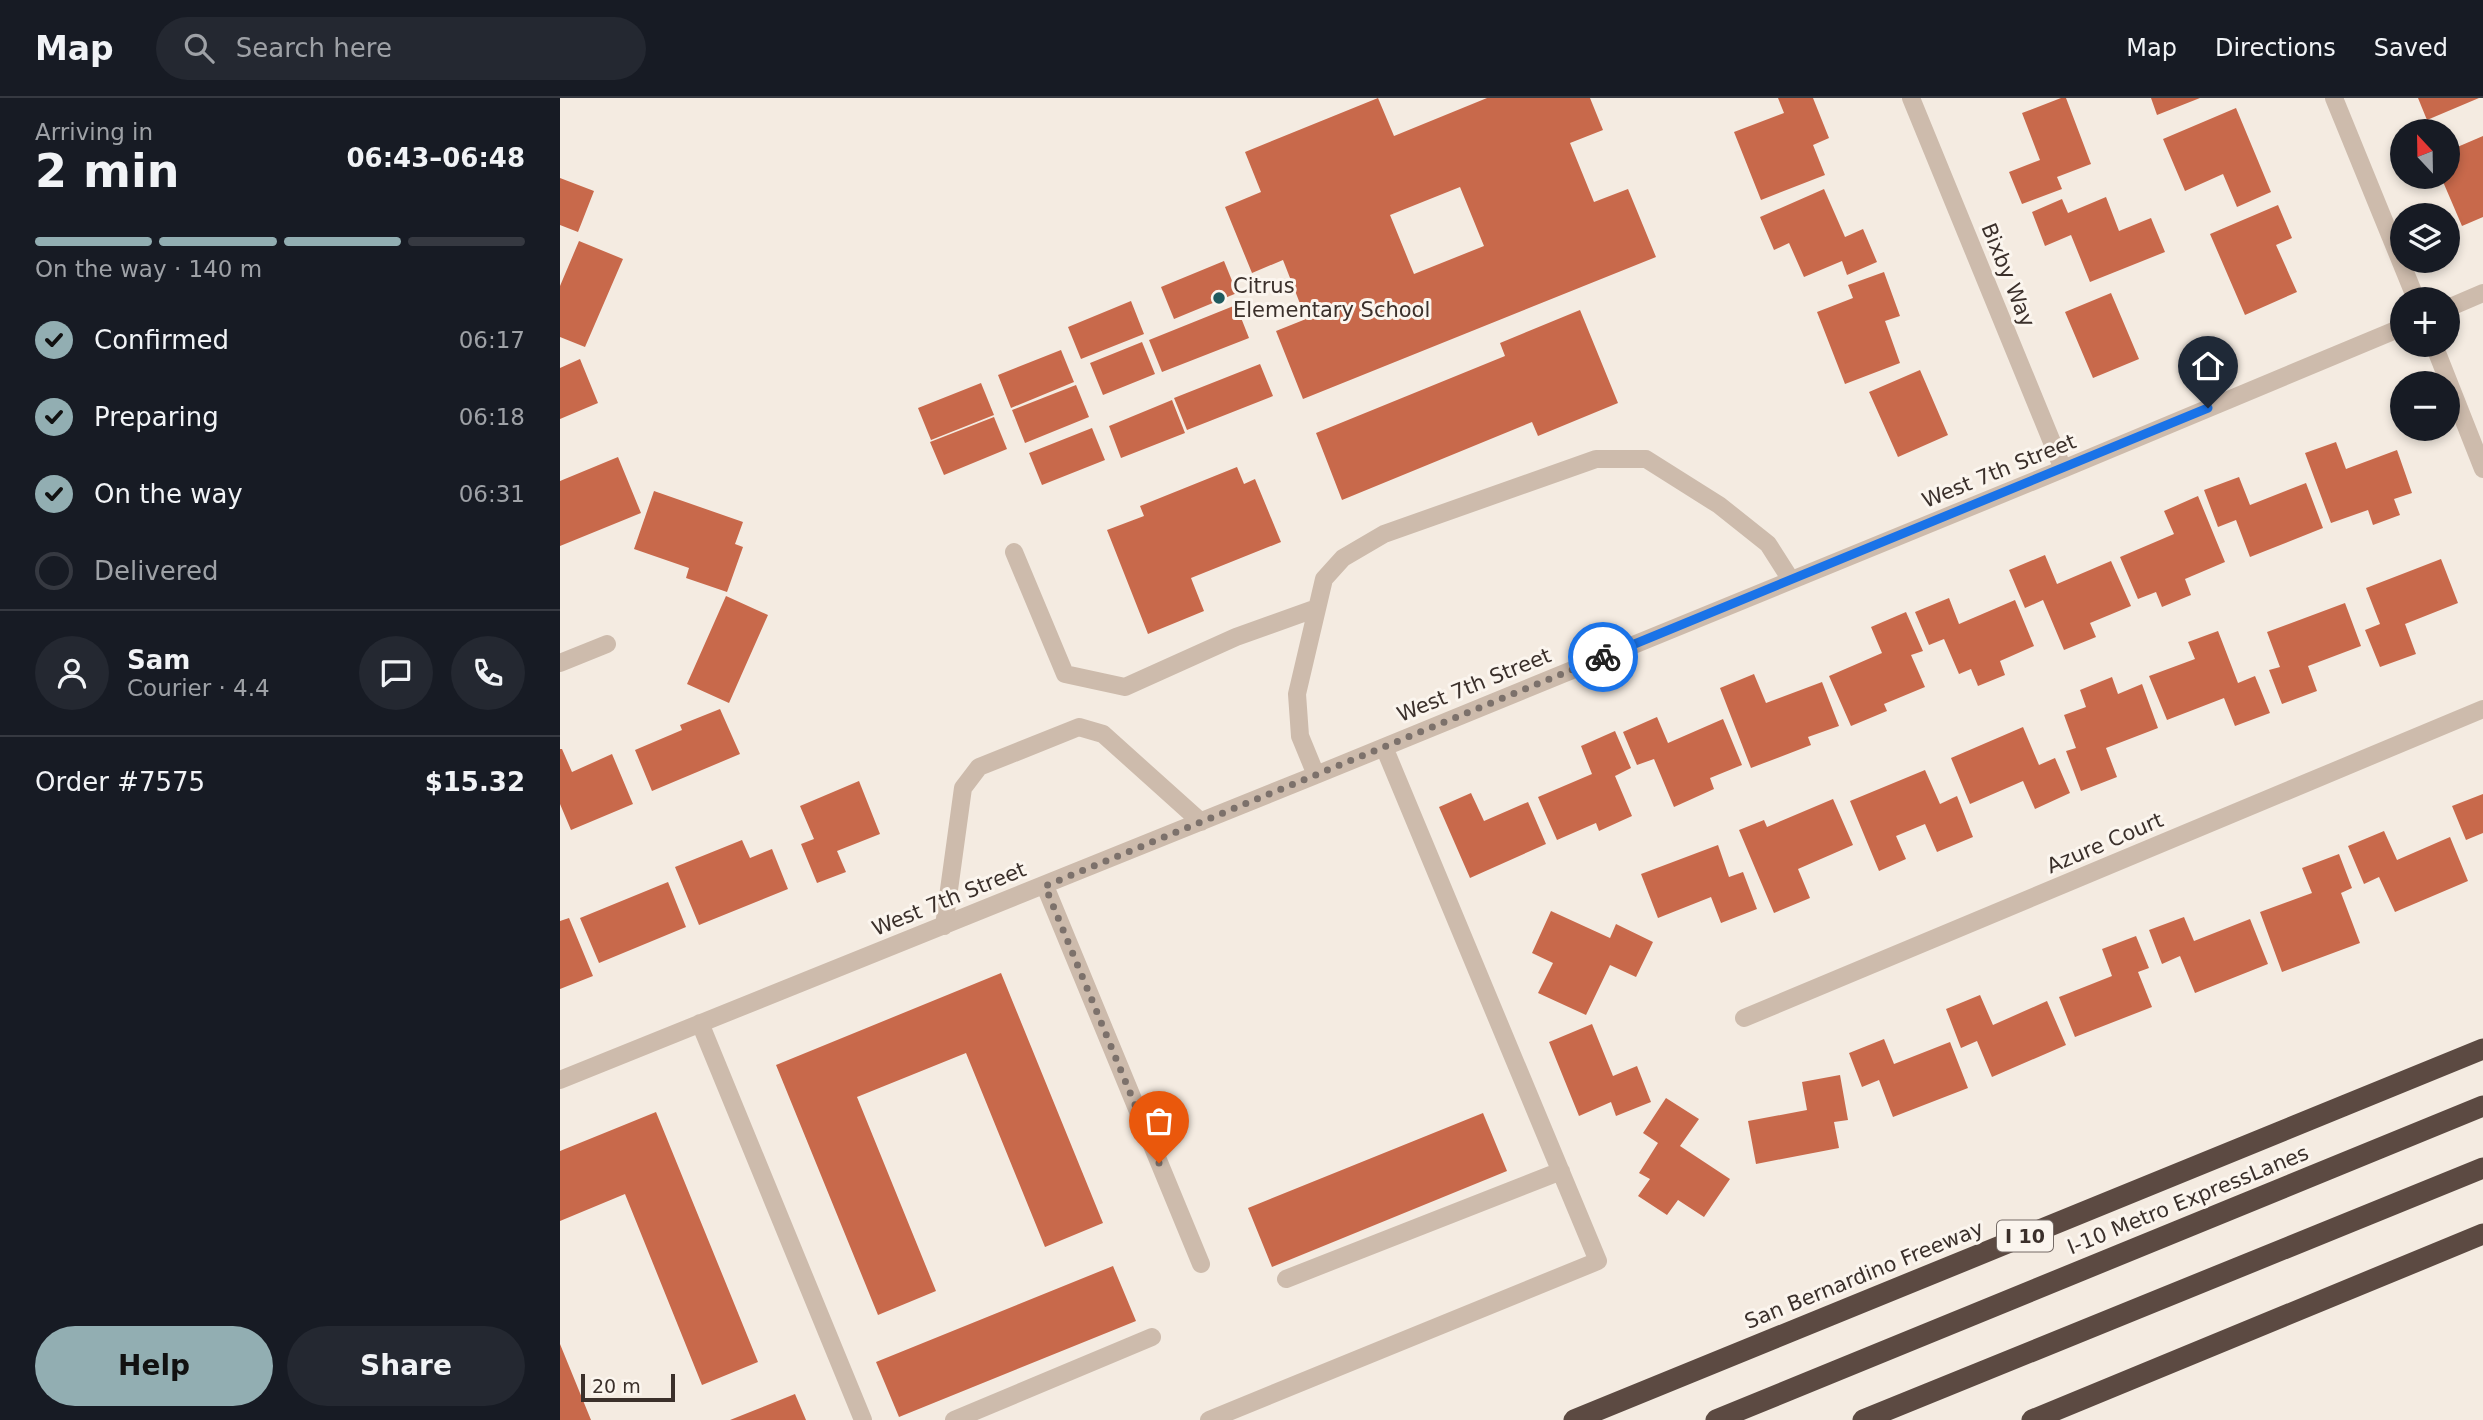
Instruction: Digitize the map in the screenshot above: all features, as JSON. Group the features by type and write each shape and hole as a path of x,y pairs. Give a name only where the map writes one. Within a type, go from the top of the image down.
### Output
{"highway":[{"name":"San Bernardino Freeway","path":"1574,1420 2483,1049"},
{"name":"I-10 Metro ExpressLanes","path":"1716,1420 2483,1105"},
{"path":"1863,1420 2483,1168"},
{"path":"2032,1420 2483,1234"}],"street":[{"name":"Bixby Way","path":"1911,98 2063,469"},
{"path":"2334,98 2411,287"},
{"path":"2460,303 2483,293"},
{"name":"West 7th Street","path":"560,1080 1317,775 2390,332"},
{"path":"2439,357 2483,469"},
{"path":"1317,775 1300,736 1297,694 1324,579 1343,558 1384,534 1597,459 1646,459 1718,505 1769,544 1791,580"},
{"path":"1014,552 1065,674 1125,687 1236,637 1317,608"},
{"path":"560,663 607,644"},
{"name":"Azure Court","path":"1744,1018 2483,709"},
{"path":"944,926 964,788 979,767 991,762 1079,727 1103,734 1201,822"},
{"path":"1209,1420 1598,1261 1384,747"},
{"path":"1045,886 1201,1264"},
{"path":"700,1023 863,1420"},
{"path":"1286,1279 1561,1171"},
{"path":"954,1420 1152,1337"}],"building":[{"path":"1378,98 1394,136 1487,98 1590,98 1603,130 1570,143 1594,202 1628,189 1656,257 1303,399 1276,331 1306,319 1283,260 1252,273 1225,207 1261,192 1245,152","holes":["1460,187 1484,246 1414,274 1390,215"]},
{"path":"1778,98 1813,98 1829,138 1813,145 1825,175 1761,200 1734,132 1784,113"},
{"path":"2066,98 2091,164 2057,177 2062,189 2022,204 2009,172 2040,160 2022,113"},
{"path":"2151,98 2200,98 2157,115"},
{"path":"2418,98 2479,98 2429,119 2427,119"},
{"path":"2236,108 2271,192 2237,207 2223,174 2185,191 2163,139"},
{"path":"2483,136 2483,217 2462,226 2460,203 2452,203 2446,189 2460,189 2460,146"},
{"path":"560,178 594,191 578,232 560,225"},
{"path":"1824,189 1845,237 1863,229 1877,262 1847,275 1842,261 1804,277 1789,243 1774,250 1760,217"},
{"path":"2106,197 2119,231 2151,218 2165,252 2090,282 2071,235 2045,246 2032,212 2062,199 2068,213"},
{"path":"2278,205 2292,238 2276,245 2297,292 2245,315 2210,234"},
{"path":"579,241 623,259 585,347 560,337 560,286"},
{"path":"1224,261 1237,293 1174,319 1161,287"},
{"path":"1884,272 1900,316 1885,321 1900,363 1845,384 1817,312 1853,298 1848,285"},
{"path":"2111,293 2139,359 2093,378 2065,312"},
{"path":"1131,301 1144,334 1081,359 1068,327"},
{"path":"1236,305 1249,338 1162,372 1149,340"},
{"path":"1580,310 1618,403 1538,436 1532,422 1342,500 1316,433 1505,356 1500,343"},
{"path":"1142,342 1155,374 1103,395 1090,363"},
{"path":"1061,350 1074,382 1011,408 998,375"},
{"path":"580,359 598,403 560,419 560,368"},
{"path":"1260,364 1273,396 1187,430 1174,398"},
{"path":"1920,370 1948,435 1898,457 1869,392"},
{"path":"981,383 994,415 931,440 918,408"},
{"path":"1076,385 1089,417 1025,443 1012,410"},
{"path":"1172,400 1185,433 1121,458 1109,426"},
{"path":"994,417 1007,449 944,475 930,442"},
{"path":"1092,428 1105,460 1042,485 1029,453"},
{"path":"2336,442 2346,469 2397,450 2412,493 2394,499 2400,515 2373,525 2368,510 2331,523 2305,453"},
{"path":"618,457 641,513 560,546 560,481"},
{"path":"1237,467 1244,484 1255,479 1281,542 1191,578 1204,611 1148,634 1107,530 1144,516 1140,506"},
{"path":"2239,477 2250,505 2306,483 2323,528 2250,557 2236,520 2218,527 2204,490"},
{"path":"654,491 743,522 735,544 743,547 727,592 686,578 689,568 634,549"},
{"path":"2198,496 2225,562 2185,579 2191,595 2162,607 2156,592 2138,599 2120,557 2174,534 2164,511"},
{"path":"2045,555 2057,584 2111,561 2131,606 2090,623 2096,637 2064,650 2043,600 2025,608 2009,570"},
{"path":"2441,559 2458,603 2405,624 2416,654 2380,667 2365,630 2380,624 2366,588"},
{"path":"726,596 768,615 729,703 687,684"},
{"path":"1949,598 1959,624 2015,600 2034,646 2000,661 2005,675 1978,686 1971,669 1959,674 1944,639 1929,645 1915,612"},
{"path":"2345,603 2361,646 2308,666 2317,691 2282,704 2269,670 2280,667 2267,632"},
{"path":"1906,612 1923,651 1911,655 1925,687 1884,704 1887,711 1851,726 1829,676 1882,653 1871,627"},
{"path":"2218,631 2238,683 2255,676 2270,713 2235,726 2224,698 2167,720 2149,676 2195,659 2188,642"},
{"path":"1754,674 1766,703 1822,682 1839,726 1808,737 1811,745 1751,768 1720,688"},
{"path":"2112,677 2118,694 2142,684 2158,728 2106,748 2117,777 2081,791 2066,751 2076,748 2064,715 2086,707 2080,690"},
{"path":"720,709 740,754 652,791 635,750 682,730 680,725"},
{"path":"1657,717 1668,743 1723,719 1742,765 1710,778 1714,789 1674,807 1654,759 1637,765 1623,732"},
{"path":"2023,727 2039,765 2055,758 2070,793 2035,809 2023,781 1970,804 1951,758"},
{"path":"1615,731 1631,768 1615,776 1632,816 1599,831 1596,823 1557,840 1538,797 1592,774 1581,746"},
{"path":"560,749 572,772 612,754 633,804 571,830 560,804"},
{"path":"1925,770 1940,804 1957,796 1973,837 1937,852 1925,824 1896,836 1906,859 1879,871 1850,801"},
{"path":"859,781 880,834 837,851 846,872 817,883 801,844 814,839 800,806"},
{"path":"1471,793 1484,821 1528,802 1546,844 1470,878 1439,807"},
{"path":"2483,794 2483,833 2466,840 2452,806"},
{"path":"1833,799 1853,845 1798,869 1810,898 1774,913 1739,830 1764,820 1767,827"},
{"path":"2384,831 2397,860 2450,837 2468,881 2395,912 2379,877 2364,884 2348,846"},
{"path":"742,840 750,858 772,849 788,889 699,925 675,867"},
{"path":"1718,845 1729,877 1743,872 1757,909 1721,923 1711,897 1658,918 1641,874"},
{"path":"2339,854 2352,888 2341,893 2360,943 2282,972 2260,912 2312,893 2302,868"},
{"path":"668,882 686,927 599,963 580,918"},
{"path":"1551,911 1610,938 1616,924 1653,942 1636,977 1610,965 1586,1015 1538,993 1553,963 1532,953"},
{"path":"2184,917 2194,941 2250,919 2268,964 2195,993 2180,956 2162,964 2149,930"},
{"path":"569,918 593,976 560,989 560,921"},
{"path":"2136,936 2149,968 2138,972 2152,1007 2075,1037 2059,997 2112,976 2102,949"},
{"path":"1001,973 1103,1223 1045,1247 966,1053 857,1097 936,1291 878,1315 776,1065"},
{"path":"1980,995 1993,1025 2047,1001 2066,1045 1992,1077 1977,1041 1961,1048 1946,1009"},
{"path":"1592,1024 1613,1076 1637,1066 1651,1102 1616,1116 1611,1102 1579,1116 1549,1042"},
{"path":"1884,1039 1894,1064 1950,1042 1968,1088 1893,1117 1879,1080 1862,1087 1849,1053"},
{"path":"1840,1075 1848,1120 1834,1122 1839,1148 1756,1164 1748,1121 1807,1110 1802,1082"},
{"path":"1666,1098 1699,1119 1680,1146 1730,1179 1704,1217 1678,1200 1667,1215 1638,1196 1650,1179 1639,1173 1658,1143 1643,1133"},
{"path":"656,1112 758,1362 702,1385 625,1194 560,1221 560,1151"},
{"path":"1483,1113 1507,1171 1272,1267 1248,1208"},
{"path":"1113,1266 1136,1321 899,1417 876,1362"},
{"path":"560,1344 591,1420 560,1420"},
{"path":"795,1394 806,1420 730,1420"}],"way so far":[{"path":"1159,1163 1045,886 1603,657"}],"place":[{"name":"Citrus Elementary School","path":"1219,298"}],"route":[{"path":"1603,657 2208,408"}]}
